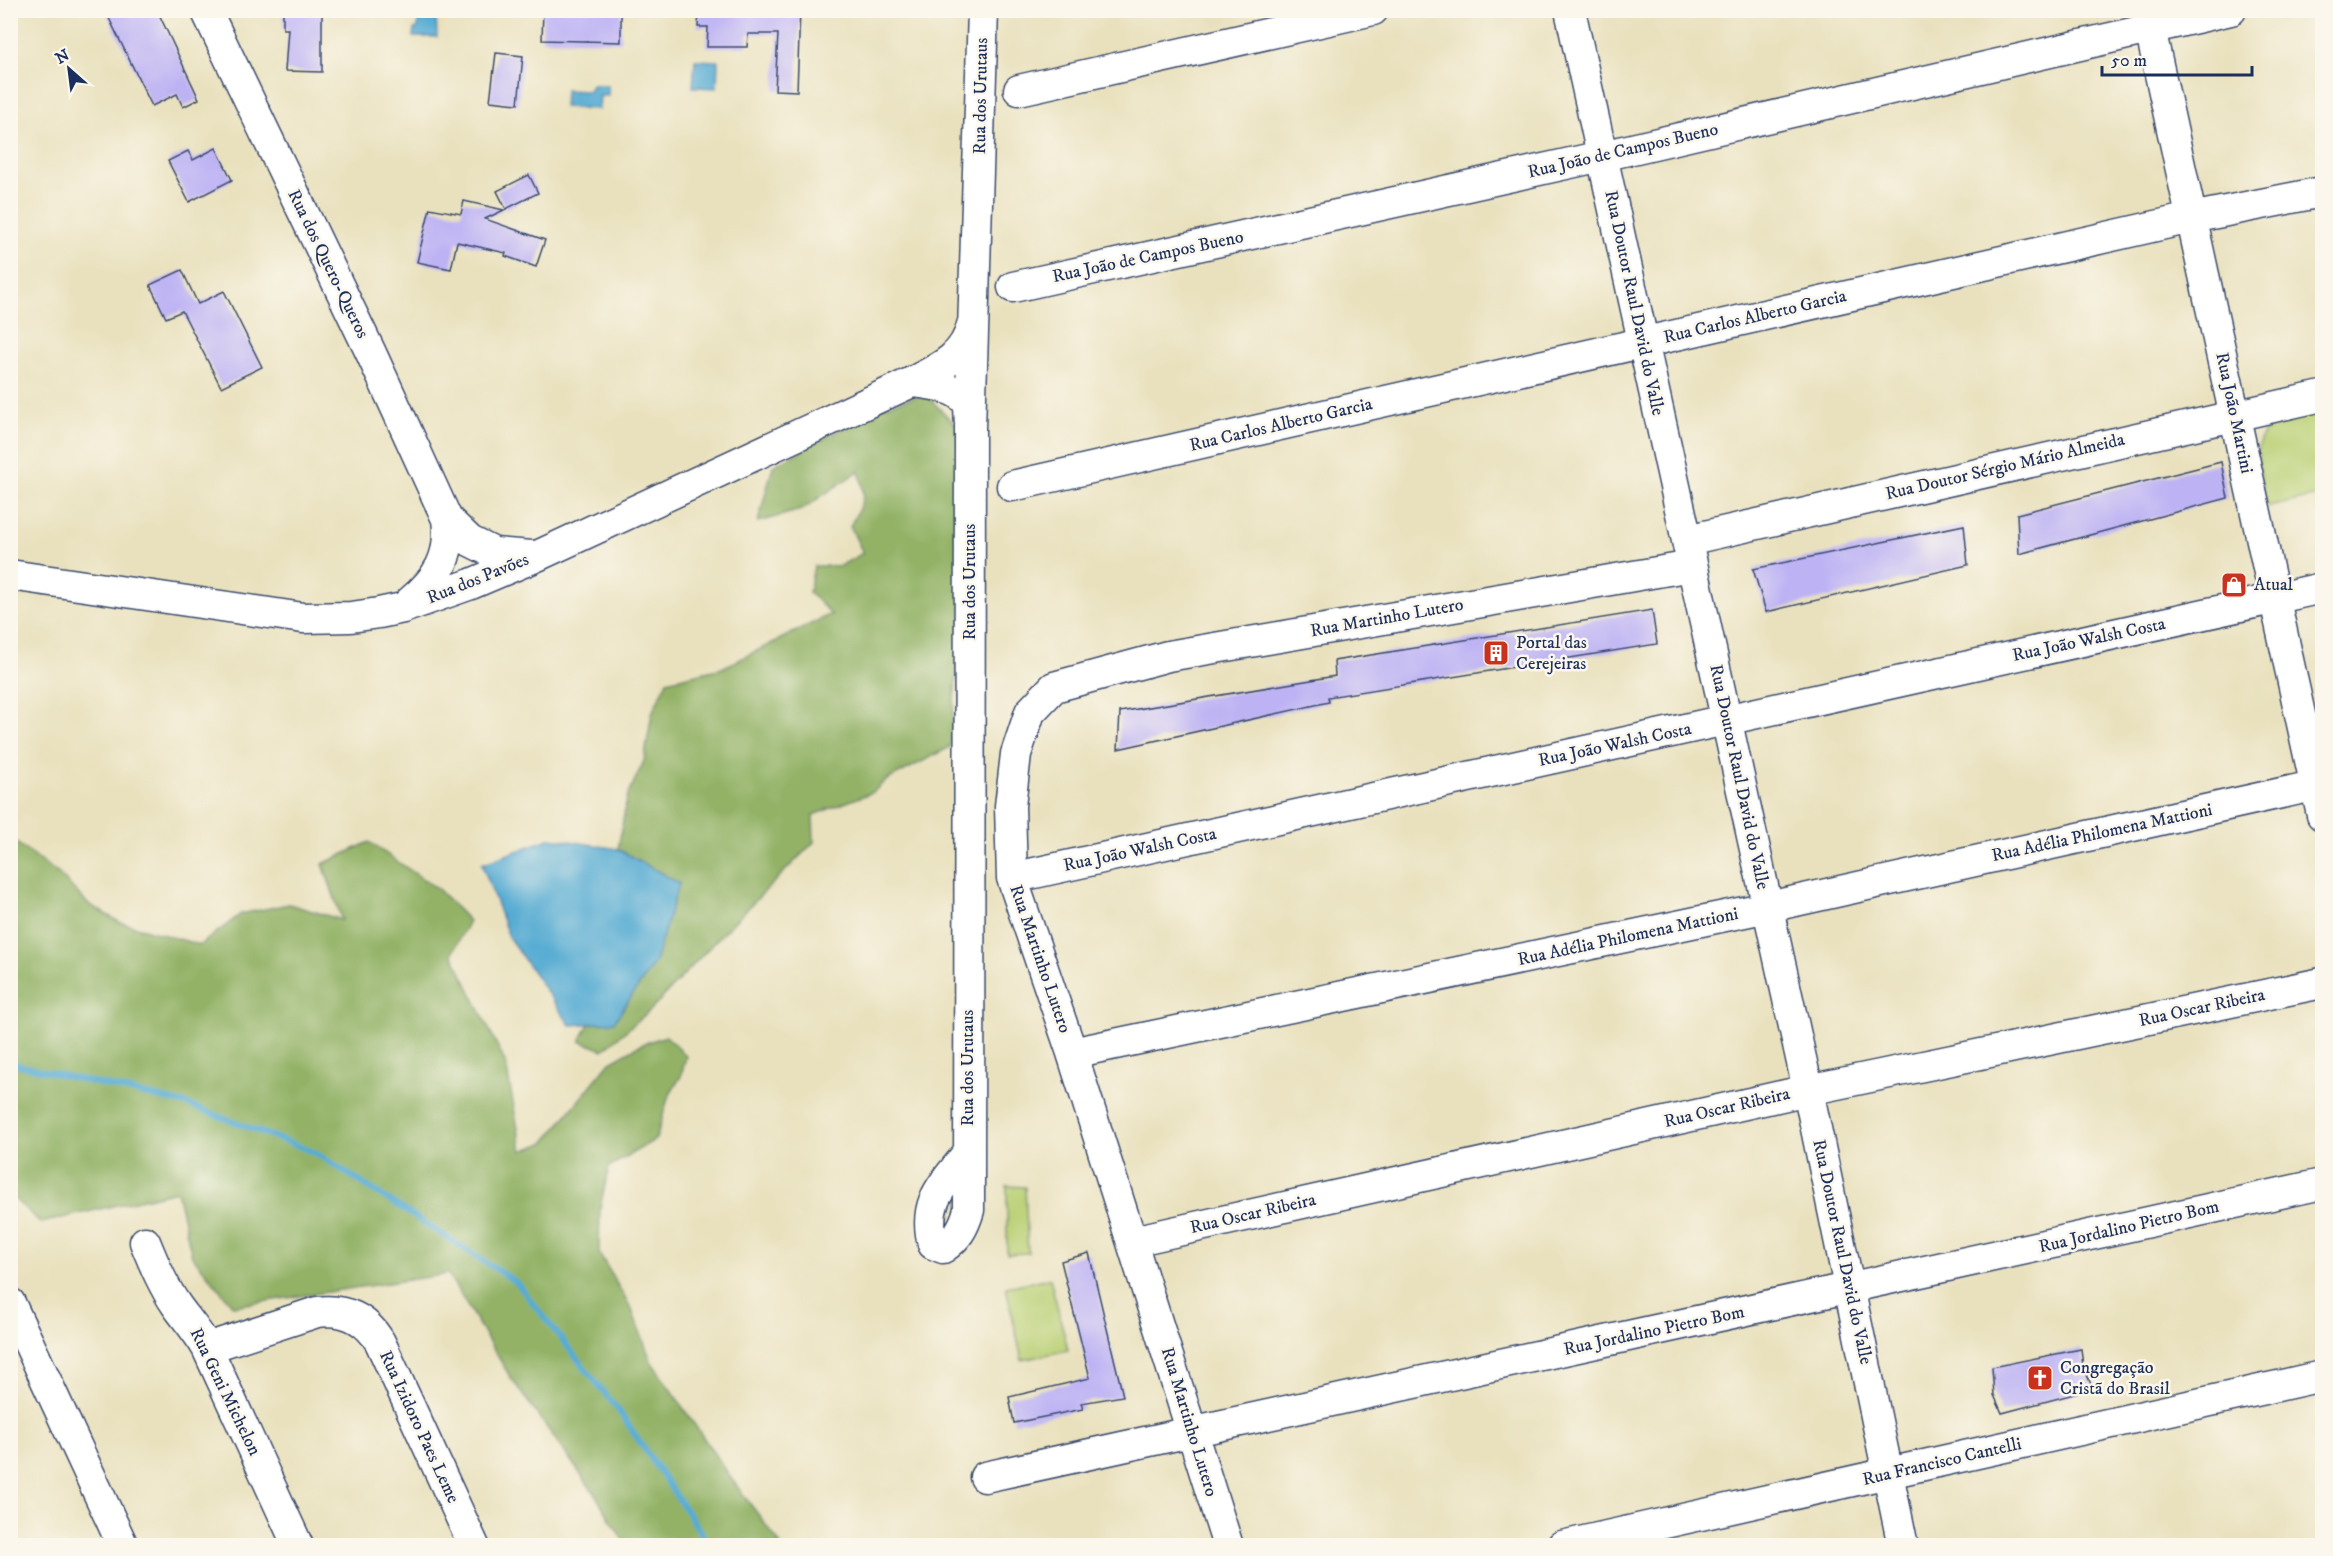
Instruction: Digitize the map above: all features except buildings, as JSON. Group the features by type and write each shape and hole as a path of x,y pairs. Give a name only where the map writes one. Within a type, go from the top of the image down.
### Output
{"street":[{"name":"Rua dos Quero-Queros","path":"206,10 370,351 447,519 449,534 447,551 440,570 430,584 403,608"},
{"name":"Rua dos Urutaus","path":"968,1154 970,428 983,10"},
{"path":"1019,90 1373,10"},
{"name":"Rua Doutor Raul David do Valle","path":"1570,10 1808,1090 1904,1545"},
{"name":"Rua João de Campos Bueno","path":"1012,287 1602,156 2147,20 2231,10"},
{"name":"Rua João Martini","path":"2147,20 2275,599 2319,785 2322,815"},
{"name":"Rua Carlos Alberto Garcia","path":"1012,486 2191,218 2322,192"},
{"name":"Rua dos Pavões","path":"10,575 303,618 351,617 403,608 471,584 535,557 912,382 953,357 969,341 975,311"},
{"path":"912,382 939,385 956,393 968,404 970,428"},
{"name":"Rua Doutor Sérgio Mário Almeida","path":"1690,553 2235,414 2322,396"},
{"name":"Rua dos Quero-Queros","path":"447,519 470,541 494,553 535,557"},
{"name":"Rua Martinho Lutero","path":"1228,1545 1191,1433 1133,1241 1012,878 1010,806 1016,754 1030,712 1054,687 1168,656 1690,553"},
{"name":"Rua João Walsh Costa","path":"1012,878 2322,588"},
{"name":"Rua Adélia Philomena Mattioni","path":"1072,1053 1768,907 2319,785"},
{"name":"Rua Oscar Ribeira","path":"1133,1241 1808,1090 2322,983"},
{"name":"Rua Jordalino Pietro Bom","path":"985,1478 1130,1444 1191,1433 2322,1184"},
{"name":"Rua Geni Michelon","path":"145,1242 164,1286 178,1308 199,1333 207,1348 298,1545"},
{"path":"10,1303 123,1545"},
{"name":"Rua Izidoro Paes Leme","path":"207,1348 317,1312 335,1311 354,1316 369,1327 380,1342 474,1545"},
{"name":"Rua Francisco Cantelli","path":"1562,1545 2322,1376"}],"green space":[{"path":"925,394 962,431 961,623 950,747 885,781 873,792 813,815 814,842 720,936 653,1008 603,1050 580,1041 589,1024 614,1021 679,884 618,849 627,797 644,761 652,713 667,681 722,668 831,614 809,592 814,566 840,566 863,553 850,526 863,494 859,471 801,510 758,522 773,466 881,407"},
{"path":"2322,409 2322,495 2268,507 2258,458 2263,435 2270,426 2281,419"},
{"path":"11,839 59,874 88,904 119,922 200,945 241,914 289,904 342,920 323,864 369,842 439,890 469,921 452,953 506,1064 522,1151 544,1143 610,1062 642,1044 666,1036 686,1056 681,1076 668,1098 656,1139 609,1167 600,1208 599,1253 632,1310 651,1361 733,1481 781,1545 626,1545 595,1494 511,1378 448,1274 233,1306 192,1256 177,1191 41,1223 11,1196"},
{"path":"1007,1186 1025,1187 1028,1253 1007,1254"},
{"path":"1050,1278 1068,1350 1022,1360 1006,1287"}],"water":[{"path":"418,11 436,11 437,37 413,37 414,29 418,28"},
{"path":"695,60 718,61 717,88 693,87"},
{"path":"592,85 608,85 608,96 600,96 599,109 564,107 565,90 589,91"},
{"path":"551,838 618,849 679,883 655,962 614,1022 570,1025 509,938 482,864"}],"waterway":[{"path":"10,1063 186,1104 314,1152 516,1282 619,1411 710,1546"}],"place":[{"name":"Atual","path":"2234,585"},
{"name":"Portal das Cerejeiras","path":"1496,653"},
{"name":"Congregação Cristã do Brasil","path":"2040,1378"}]}
